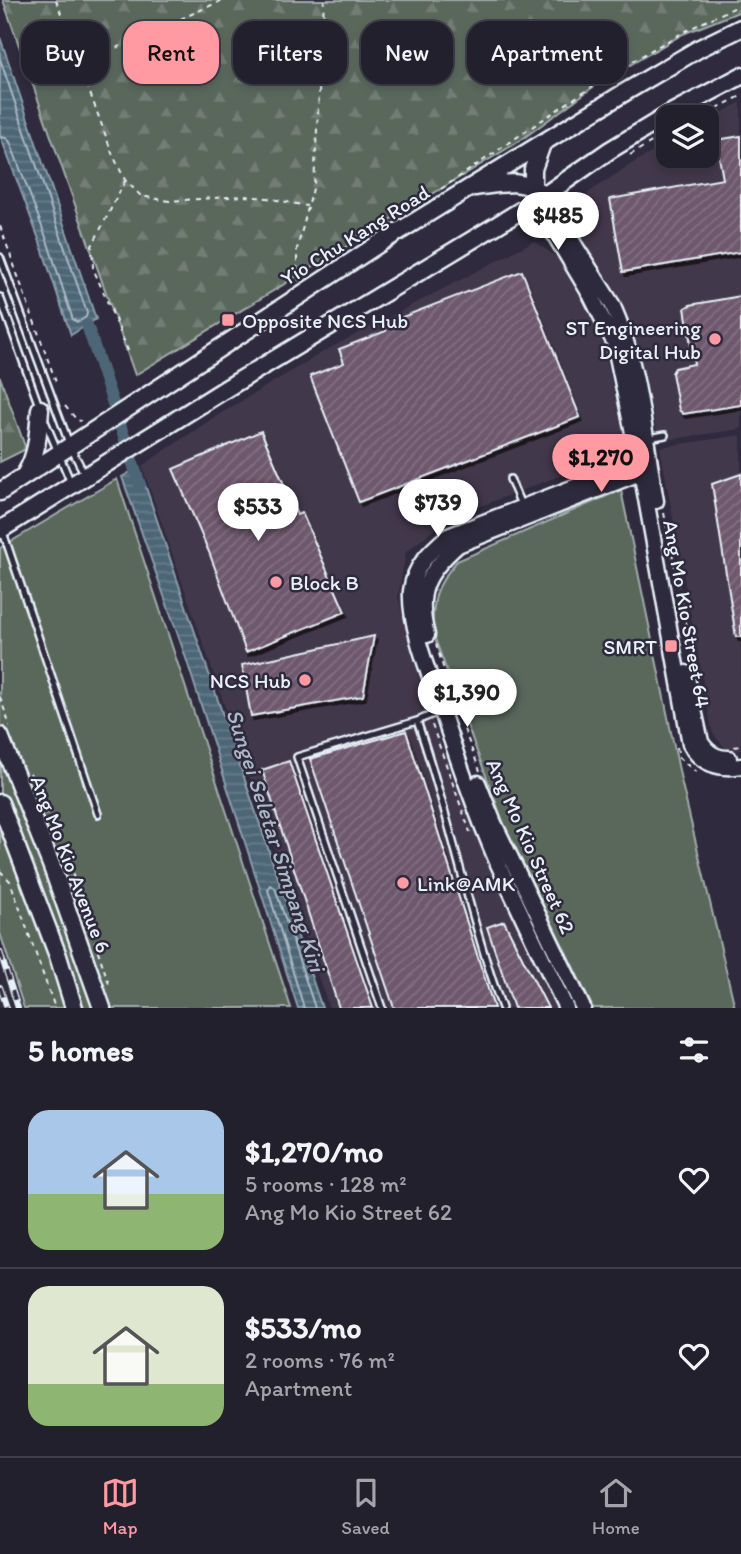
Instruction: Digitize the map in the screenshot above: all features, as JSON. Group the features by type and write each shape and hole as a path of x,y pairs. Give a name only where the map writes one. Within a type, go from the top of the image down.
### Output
{"main road":[{"name":"Yio Chu Kang Road","path":"0,492 64,450 93,424 139,401 303,292 469,187 700,48 741,28"},
{"path":"1,530 536,195 662,119 741,76"},
{"path":"536,195 533,169 542,144"},
{"path":"469,187 520,183 536,195"},
{"path":"24,475 37,448 40,409"},
{"name":"Ang Mo Kio Avenue 6","path":"0,736 61,890 102,1008"},
{"path":"0,803 58,956 74,1008"}],"street":[{"name":"Ang Mo Kio Street 64","path":"536,195 597,292 620,340 637,386 646,438 644,465 690,744 695,755 708,764 728,768 741,766"},
{"name":"Ang Mo Kio Street 64","path":"620,340 701,742 706,750 715,756 741,757"},
{"name":"Ang Mo Kio Street 62","path":"566,1008 497,862 440,711 435,678 411,588 415,572 429,552 448,536 524,512 644,465"},
{"name":"Ang Mo Kio Street 62","path":"440,711 583,1008"}],"lane":[{"path":"0,257 64,450 78,480"},
{"path":"0,297 40,409 78,480"},
{"path":"646,438 665,435"},
{"path":"510,479 524,512"},
{"path":"1,530 98,814"},
{"path":"382,1008 297,757 373,737 440,711"},
{"path":"417,721 440,789 484,959 502,1008"}],"path":[{"path":"56,0 63,21"},
{"path":"109,51 223,0"},
{"path":"303,292 297,274 297,248 314,185 324,0"},
{"path":"627,66 712,17 741,5"},
{"path":"86,84 125,180 141,196 154,200 267,198 307,206"},
{"path":"719,107 741,96"},
{"path":"125,180 92,246 93,268 130,355"},
{"path":"0,226 61,396"},
{"path":"65,405 77,421 93,424"},
{"path":"435,640 462,726 482,776"},
{"path":"440,711 470,832"},
{"path":"677,747 679,758 696,772 704,774"},
{"path":"0,871 10,880 55,1008"}],"shaded area":[{"path":"741,102 741,429 659,441 638,347 621,308 580,238 578,217 588,193 656,150 656,168 719,168 719,114"},
{"path":"534,241 559,259 601,336 627,450 447,519 406,552 398,597 412,655 444,754 485,858 559,1008 329,1008 142,466 213,418 328,349"},
{"path":"741,435 741,750 738,751 725,748 713,734 660,447"}],"green space":[{"path":"3,0 741,0 741,11 683,34 627,67 627,21 467,21 467,84 598,84 521,140 135,375 33,84 109,84 109,21 21,21 21,51"},
{"path":"0,377 26,449 0,462"},
{"path":"117,479 291,1008 24,1008 0,933 0,548"},
{"path":"621,490 681,780 735,1008 593,1008 504,824 432,631 437,593 457,561"}],"water":[{"path":"0,37 96,319 71,335 0,135"},
{"path":"139,467 322,1008 298,1008 185,655 122,477"}],"building":[{"path":"741,136 741,252 623,272 610,199 723,179 719,140"},
{"path":"522,271 580,417 359,502 310,376 344,363 339,349 386,331 384,324"},
{"name":"ST Engineering Digital Hub","path":"741,296 741,405 683,414 679,410 672,373 675,368 694,364 685,308"},
{"path":"261,431 297,515 302,513 345,612 246,652 209,552 173,469"},
{"path":"741,474 741,637 736,637 712,484"},
{"name":"NCS Hub","path":"374,636 363,696 251,716 242,665"},
{"name":"Link@AMK","path":"406,731 494,1008 394,1008 310,759"},
{"path":"289,761 373,1008 339,1008 262,770"},
{"name":"Link@AMK","path":"504,921 548,1008 514,1008 487,927"}],"waterway":[{"name":"Sungei Seletar Simpang Kiri","path":"87,325 140,485"}],"railway":[{"path":"0,952 18,1008"},
{"path":"0,987 7,1008"}],"place":[{"name":"Opposite NCS Hub","path":"228,320"},
{"name":"ST Engineering Digital Hub","path":"715,339"},
{"name":"Block B","path":"276,582"},
{"name":"SMRT","path":"671,646"},
{"name":"NCS Hub","path":"305,680"},
{"name":"Link@AMK","path":"403,883"}]}
